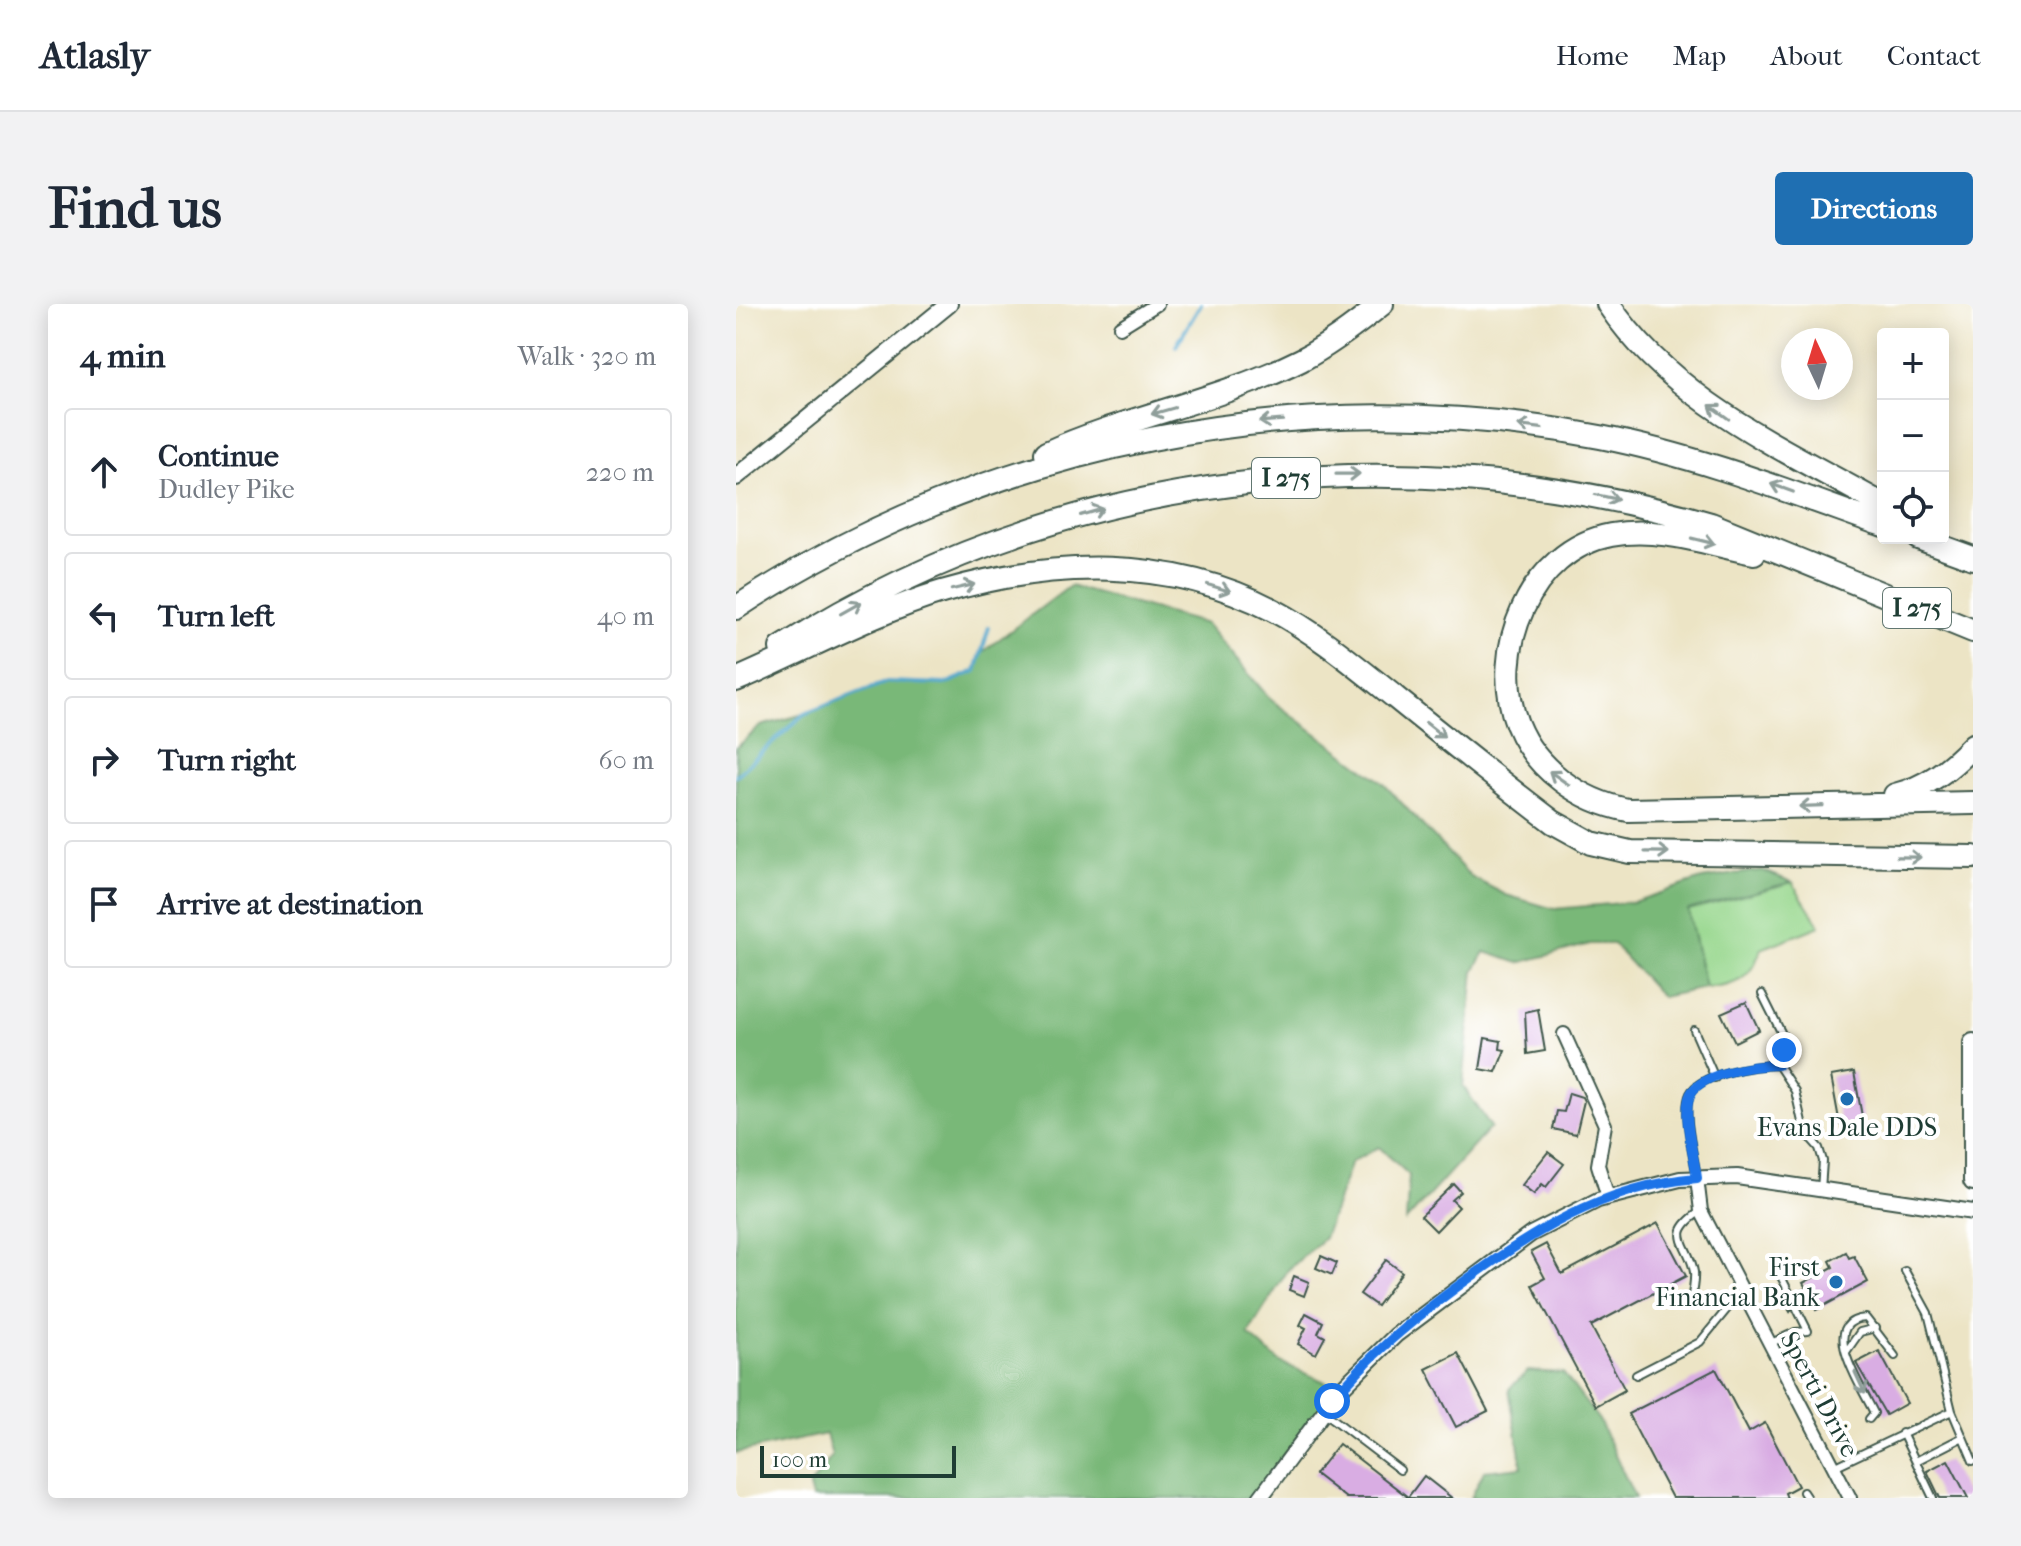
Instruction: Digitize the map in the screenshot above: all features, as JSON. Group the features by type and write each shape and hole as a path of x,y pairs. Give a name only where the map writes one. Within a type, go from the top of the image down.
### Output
{"highway":[{"path":"907,515 1097,430 1195,402 1300,360 1338,339 1382,304"},
{"path":"1608,304 1630,336 1672,377 1736,424 1877,502"},
{"name":"I 275","path":"736,608 822,558 907,515 1051,462 1136,441 1254,423 1363,416 1462,419 1600,437 1759,479 1877,523"},
{"name":"I 275","path":"736,678 858,603 998,541 1101,509 1258,481 1405,473 1556,488 1711,524 1973,631"},
{"path":"1802,561 1658,533 1608,535 1580,548 1544,573 1523,607 1510,666 1511,700 1517,724 1546,769 1592,799 1615,808 1681,812 1855,804 1973,803"},
{"path":"1949,542 1973,557"},
{"name":"I 275","path":"1935,544 1973,557"},
{"path":"736,678 941,592 1046,570 1111,567 1142,570 1222,588 1274,611 1335,650 1553,822 1591,843 1630,852 1973,857"},
{"path":"1855,804 1916,790 1951,768 1973,745"}],"main road":[{"path":"736,477 949,304"},
{"path":"1973,1043 1973,1181"}],"street":[{"path":"1120,327 1157,304"},
{"path":"1564,1034 1605,1125 1598,1165 1608,1197"},
{"path":"1260,1498 1367,1360 1431,1306 1531,1234 1561,1216 1608,1197 1697,1178 1737,1177 1973,1212"},
{"name":"Sperti Drive","path":"1697,1178 1701,1211 1850,1498"}],"lane":[{"path":"1762,994 1785,1040 1778,1065 1795,1091 1804,1131 1819,1148 1823,1161 1821,1190"},
{"path":"1694,1030 1715,1078"},
{"path":"1697,1178 1687,1110 1690,1094 1698,1085 1715,1078 1755,1065 1778,1065"},
{"path":"1690,1305 1694,1271 1681,1236 1685,1222 1701,1211"},
{"path":"1774,1263 1791,1296"},
{"path":"1905,1271 1928,1313 1952,1411 1973,1461"},
{"path":"1636,1375 1700,1342 1741,1292"},
{"path":"1769,1344 1795,1332 1808,1331 1797,1309"},
{"path":"1869,1419 1874,1413 1842,1338 1847,1324 1866,1318 1895,1356"},
{"path":"1846,1352 1860,1332 1876,1328"},
{"path":"1834,1467 1952,1411"},
{"path":"1324,1412 1400,1470"},
{"path":"1902,1433 1933,1498"},
{"path":"1916,1461 1963,1437"}],"green space":[{"path":"1070,586 1206,624 1270,699 1383,783 1471,877 1506,895 1554,909 1633,902 1702,879 1762,870 1792,882 1688,910 1705,988 1662,997 1613,944 1590,944 1519,963 1485,952 1474,971 1463,1086 1491,1127 1406,1221 1409,1175 1379,1147 1351,1162 1324,1238 1288,1270 1248,1334 1280,1362 1341,1389 1260,1498 812,1498 809,1487 832,1456 826,1434 736,1453 736,748 761,726 804,714 887,682 945,684 975,671 981,653"},
{"path":"1792,882 1820,926 1761,949 1752,968 1734,983 1705,988 1688,910"},
{"path":"1528,1371 1563,1373 1599,1420 1635,1498 1471,1498 1484,1471 1522,1467 1509,1389"}],"building":[{"path":"1746,1002 1759,1030 1735,1042 1721,1013"},
{"path":"1538,1009 1545,1051 1527,1054 1525,1012"},
{"path":"1485,1038 1501,1041 1500,1049 1505,1050 1496,1072 1480,1069"},
{"name":"Evans Dale DDS","path":"1854,1072 1863,1122 1840,1125 1831,1076"},
{"path":"1569,1093 1582,1097 1584,1101 1576,1134 1553,1129 1557,1111 1564,1112"},
{"path":"1548,1152 1564,1164 1546,1187 1542,1184 1534,1194 1522,1185"},
{"path":"1454,1184 1461,1192 1452,1200 1459,1207 1436,1231 1421,1216"},
{"path":"1658,1223 1686,1276 1591,1326 1625,1390 1596,1406 1532,1285 1545,1278 1531,1252 1546,1244 1562,1274"},
{"name":"First Financial Bank","path":"1846,1252 1849,1258 1854,1256 1868,1282 1816,1310 1812,1301 1802,1306 1794,1304 1790,1312 1783,1300 1794,1301 1796,1293 1806,1288 1803,1283 1833,1267 1830,1261"},
{"path":"1321,1256 1337,1263 1332,1275 1316,1268"},
{"path":"1386,1260 1402,1272 1377,1306 1360,1294"},
{"path":"1294,1276 1309,1282 1304,1296 1289,1290"},
{"path":"1306,1313 1323,1322 1318,1333 1325,1337 1316,1354 1298,1344 1306,1328 1300,1325"},
{"path":"1879,1351 1907,1403 1886,1415 1856,1363"},
{"path":"1458,1353 1488,1411 1456,1427 1426,1369"},
{"path":"1716,1369 1749,1432 1765,1423 1798,1486 1785,1493 1787,1498 1672,1498 1628,1414"},
{"path":"1339,1444 1408,1497 1424,1476 1452,1498 1346,1498 1315,1474"},
{"path":"1948,1460 1968,1498 1940,1498 1927,1471"}],"waterway":[{"path":"1176,346 1201,304"},
{"path":"736,776 804,714 887,682 945,684 976,671 989,627"}],"place":[{"name":"Evans Dale DDS","path":"1847,1099"},
{"name":"First Financial Bank","path":"1836,1282"}],"route":[{"path":"1332,1401 1367,1360 1396,1335 1531,1234 1561,1216 1598,1200 1636,1188 1697,1178 1687,1110 1690,1094 1698,1085 1722,1075 1755,1065 1778,1065 1784,1050"}]}
